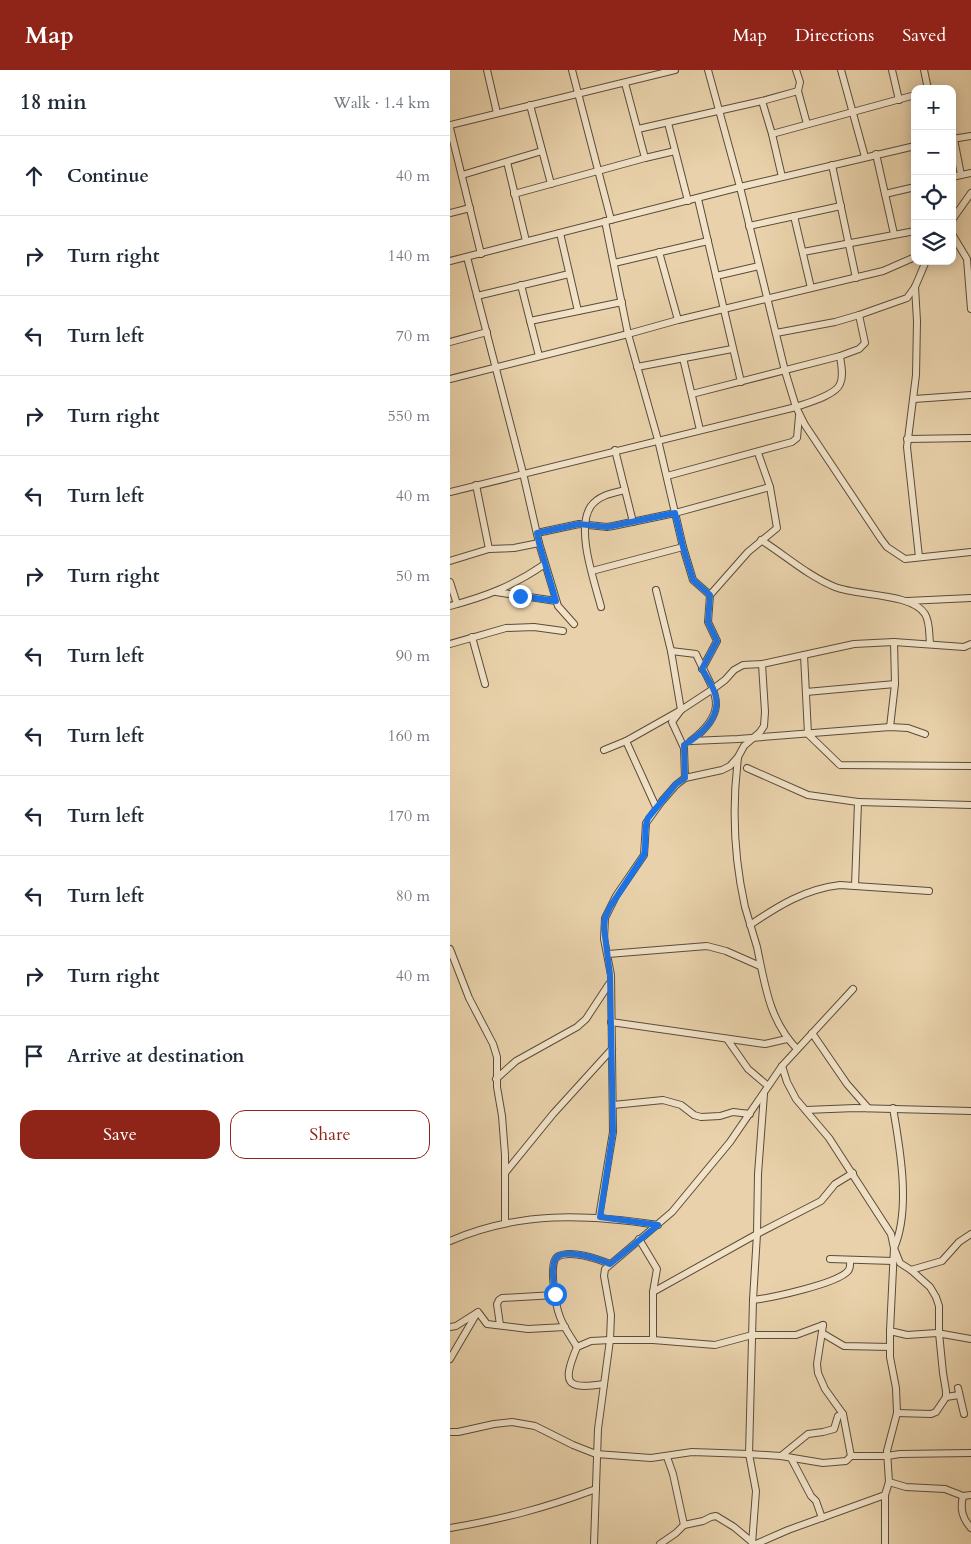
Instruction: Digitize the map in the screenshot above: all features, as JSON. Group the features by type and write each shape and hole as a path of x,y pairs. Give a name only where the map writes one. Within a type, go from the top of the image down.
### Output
{"street":[{"path":"487,70 497,113"},
{"path":"572,70 608,220 614,263 628,334 658,440 683,547 693,580 710,595"},
{"path":"481,254 450,127 497,113 625,83 657,72 675,70"},
{"path":"708,70 740,187 785,371 800,415 887,547 905,560 971,552"},
{"path":"796,70 800,82 798,91 807,124"},
{"path":"842,70 865,157"},
{"path":"892,70 899,100"},
{"path":"924,70 927,85"},
{"path":"625,83 645,158"},
{"path":"638,129 798,91"},
{"path":"772,134 911,96"},
{"path":"762,101 782,177"},
{"path":"530,105 551,184"},
{"path":"668,123 688,201"},
{"path":"956,138 971,136"},
{"path":"450,253 451,261 740,187 911,147"},
{"path":"462,176 542,151"},
{"path":"514,194 675,151"},
{"path":"956,152 961,175"},
{"path":"876,154 894,234"},
{"path":"507,162 526,242"},
{"path":"832,165 856,278"},
{"path":"956,176 971,173"},
{"path":"885,194 911,188"},
{"path":"956,214 971,193"},
{"path":"698,199 741,382"},
{"path":"749,226 841,206"},
{"path":"450,213 470,208"},
{"path":"794,216 811,288"},
{"path":"803,252 911,232"},
{"path":"560,233 578,311"},
{"path":"956,240 969,259 971,309"},
{"path":"614,263 708,241"},
{"path":"659,252 678,320"},
{"path":"467,257 545,564 556,601 574,624"},
{"path":"450,379 678,320 856,278 892,268 911,259"},
{"path":"776,333 835,322 907,298 915,287 924,265"},
{"path":"716,276 759,266"},
{"path":"477,296 569,274"},
{"path":"521,285 539,356"},
{"path":"915,287 917,321 914,399 907,439 919,557"},
{"path":"530,321 622,302"},
{"path":"692,394 785,371 859,349 865,343 859,315"},
{"path":"450,342 487,332"},
{"path":"638,367 732,349"},
{"path":"450,492 796,407 830,393 840,386 842,379 840,356"},
{"path":"683,358 700,430"},
{"path":"914,399 971,395"},
{"path":"667,476 730,458 758,453 792,442 797,438 800,415"},
{"path":"907,439 971,438"},
{"path":"615,450 633,522"},
{"path":"702,669 717,641 708,622 710,595 742,558 777,528 770,487 758,453"},
{"path":"476,485 489,549"},
{"path":"537,533 571,524 607,527 633,522 675,513 770,487"},
{"path":"601,607 585,537 585,524 587,515 595,502 608,494 625,490"},
{"path":"761,540 813,576 836,588 906,601 971,598"},
{"path":"450,561 489,549 514,548 539,543"},
{"path":"592,571 683,547"},
{"path":"450,582 453,605 512,585 545,564"},
{"path":"656,590 671,652 681,710 672,722 684,745 685,778"},
{"path":"496,592 556,601"},
{"path":"906,601 925,613 929,626 930,644"},
{"path":"450,644 506,628 519,627 563,631"},
{"path":"472,637 485,684"},
{"path":"890,726 895,684 894,642"},
{"path":"604,750 626,741 681,710 714,689 738,668 748,664 762,664 854,644 894,642 964,647 971,644"},
{"path":"671,652 696,654 702,669 714,689 716,698 715,712 706,728 684,745"},
{"path":"804,656 808,734 840,765 971,766"},
{"path":"600,1217 613,1132 610,982 604,934 605,918 616,896 644,855 646,823 656,807 676,784 685,778 727,768 738,757 744,746 760,732 765,719 762,664"},
{"path":"806,692 895,684"},
{"path":"691,741 808,734 890,726 908,728 925,734"},
{"path":"626,741 656,807"},
{"path":"738,757 734,795 735,834 738,867 745,906 773,1011 780,1028 797,1049"},
{"path":"747,768 808,795 858,802 971,805"},
{"path":"855,886 858,802"},
{"path":"750,925 775,908 810,891 827,886 929,891"},
{"path":"608,954 707,946 760,966"},
{"path":"450,949 469,998 496,1050 498,1064 496,1079 502,1116 505,1173 505,1223"},
{"path":"496,1079 516,1061 577,1027 586,1019 610,982"},
{"path":"594,1544 596,1454 610,1340 610,1315 604,1272 610,1264 672,1212 721,1154 782,1066 852,989"},
{"path":"611,1022 765,1044 787,1039"},
{"path":"812,1033 847,1084 868,1108"},
{"path":"727,1039 748,1069 766,1089 758,1174 753,1300 749,1454 756,1491 753,1544"},
{"path":"505,1173 553,1114 612,1049"},
{"path":"782,1066 792,1090 830,1138 887,1227 900,1263 930,1287 939,1306 946,1397 936,1412 931,1414 897,1413"},
{"path":"613,1105 663,1100 681,1105 701,1118 720,1116 733,1112 750,1114"},
{"path":"885,1544 884,1496 889,1482 888,1442 897,1413 896,1388 890,1347 893,1261 894,1248 900,1231 902,1201 900,1149 893,1108"},
{"path":"806,1110 893,1108 971,1111"},
{"path":"653,1292 820,1201 835,1184 853,1172"},
{"path":"450,1241 470,1232 505,1223 539,1218 600,1217 658,1225"},
{"path":"911,1270 942,1261 959,1242 971,1234"},
{"path":"639,1239 658,1269 653,1292 653,1340"},
{"path":"577,1347 564,1327 559,1314 555,1294 553,1263 560,1255 576,1254 610,1264"},
{"path":"830,1259 893,1261"},
{"path":"753,1300 780,1295 827,1282 846,1273 850,1267 850,1260"},
{"path":"500,1325 497,1304 502,1298 555,1294"},
{"path":"478,1312 487,1324 528,1329 564,1327"},
{"path":"450,1327 456,1326 478,1312"},
{"path":"450,1359 478,1312"},
{"path":"604,1384 580,1386 570,1381 568,1369 577,1347 591,1341 610,1340 653,1340 715,1345 752,1336 796,1335 823,1325 817,1364 818,1373 825,1389 843,1414 851,1456"},
{"path":"890,1331 907,1335 940,1333 971,1339"},
{"path":"822,1333 844,1346 890,1347"},
{"path":"946,1397 958,1392 964,1414"},
{"path":"781,1456 808,1434 834,1429 838,1416 843,1414"},
{"path":"450,1432 494,1424 524,1423 535,1426 572,1446 596,1454 651,1458 692,1452 781,1456 826,1463 846,1461 851,1456 971,1453"},
{"path":"667,1457 673,1474 684,1525"},
{"path":"791,1458 811,1496 816,1501 822,1518"},
{"path":"889,1482 906,1487 945,1489 963,1496 971,1495"},
{"path":"450,1528 508,1518 563,1502 596,1489"},
{"path":"660,1544 684,1525 703,1521 711,1516 716,1516 734,1527 753,1544 769,1542 788,1530 884,1496"},
{"path":"963,1496 960,1506 965,1521 971,1528"}],"route":[{"path":"520,596 556,601 537,533 571,524 607,527 675,513 693,580 710,595 708,622 717,641 702,669 714,689 716,698 715,712 706,728 684,745 685,778 676,784 648,818 644,855 616,896 605,918 604,939 610,975 613,1132 600,1217 658,1225 610,1264 576,1254 560,1255 553,1263 555,1294"}]}
